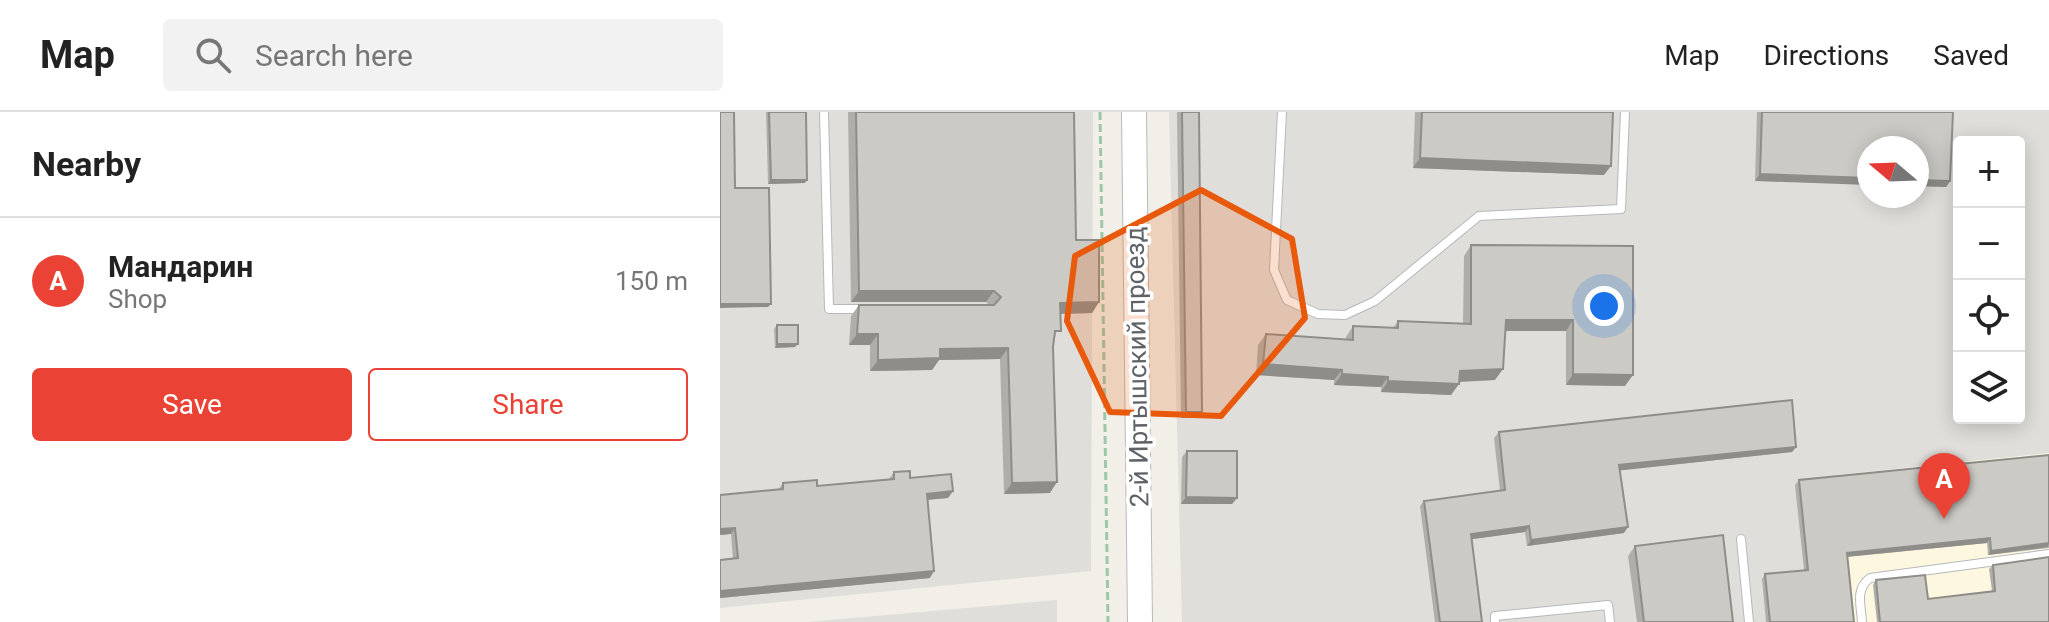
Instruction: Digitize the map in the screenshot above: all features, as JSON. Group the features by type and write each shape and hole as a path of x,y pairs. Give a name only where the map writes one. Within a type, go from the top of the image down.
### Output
{"main road":[{"name":"2-й Иртышский проезд","path":"1134,112 1140,622"}],"lane":[{"path":"824,112 829,309 876,309"},
{"path":"1282,112 1274,270 1287,300 1318,314 1345,315 1375,301 1479,216 1621,209 1625,112"},
{"path":"1741,539 1749,622"},
{"path":"1862,622 1860,593 1862,584 1870,578 2049,554"},
{"path":"1495,622 1495,616 1608,605 1610,622"}],"path":[{"path":"1100,112 1108,622"}],"highlighted area":[{"path":"1201,190 1292,239 1305,318 1221,416 1110,412 1067,321 1075,256"}],"shaded area":[{"path":"720,112 1093,112 1091,571 720,608"},
{"path":"1169,112 2049,112 2049,453 1835,475 1850,622 1182,622"},
{"path":"2049,453 2049,622 1850,622 1835,475"},
{"path":"1057,600 1057,622 807,622"}],"building":[{"path":"720,112 734,112 735,188 769,188 771,304 720,304"},
{"path":"769,112 806,112 807,180 771,180"},
{"path":"856,112 1074,112 1076,240 1099,240 1099,302 1060,303 1061,331 1055,331 1053,347 1057,482 1012,483 1008,348 940,349 940,358 878,360 878,334 857,334 859,305 994,305 1001,297 994,291 859,291"},
{"path":"1182,112 1199,112 1202,412 1186,412"},
{"path":"1422,112 1613,112 1611,166 1420,158"},
{"path":"1762,112 1953,112 1950,181 1929,180 1929,136 1857,136 1857,178 1760,174"},
{"path":"1471,245 1633,246 1633,375 1573,374 1573,320 1506,320 1503,369 1460,371 1459,384 1388,381 1388,377 1342,374 1342,370 1263,364 1266,334 1353,340 1353,326 1398,328 1398,321 1471,324"},
{"path":"777,325 798,325 798,344 777,344"},
{"path":"1792,400 1796,447 1619,465 1628,527 1531,540 1529,526 1471,534 1482,622 1440,622 1424,501 1505,490 1499,432"},
{"path":"1187,451 1237,451 1237,498 1186,497"},
{"path":"2049,455 2049,543 1991,551 1990,538 1847,553 1854,622 1770,622 1765,574 1808,570 1799,480"},
{"path":"910,471 910,478 951,474 953,491 927,494 934,571 720,591 720,560 738,558 735,528 720,529 720,495 783,489 783,483 817,480 817,486 894,479 894,472"},
{"path":"1723,535 1733,622 1644,622 1635,546"},
{"path":"2049,557 2049,622 1880,622 1876,580 1925,575 1928,599 1995,591 1993,565"}],"place":[{"name":"Мандарин","path":"1944,519"}]}
